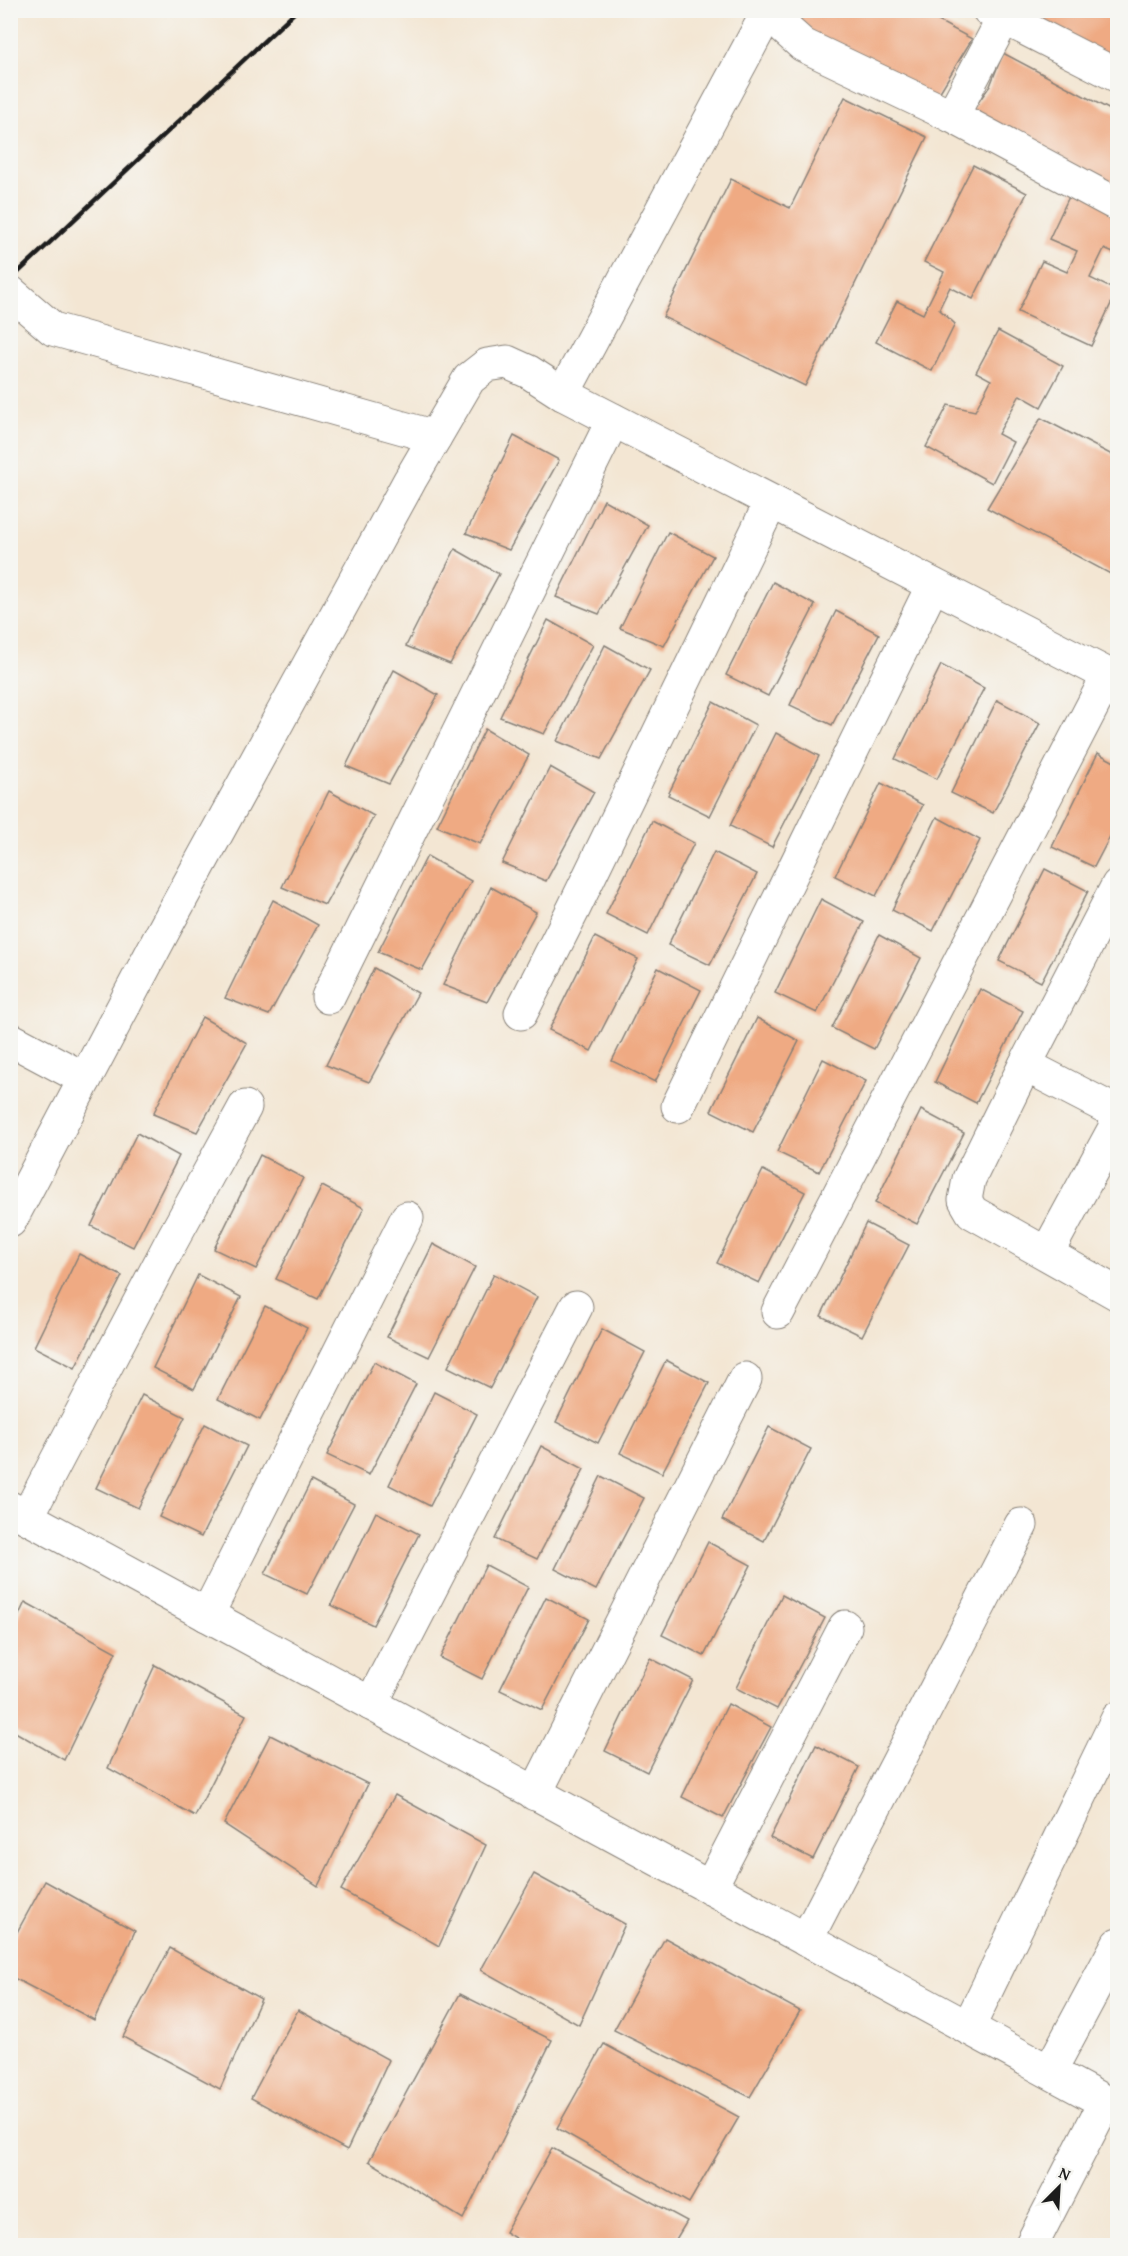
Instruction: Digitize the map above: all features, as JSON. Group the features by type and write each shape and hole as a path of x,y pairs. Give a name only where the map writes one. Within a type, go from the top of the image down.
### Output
{"street":[{"path":"563,394 769,10"},
{"path":"786,10 783,17 784,28 803,45 952,116 1118,205"},
{"path":"952,116 1001,13 1118,76"},
{"path":"10,292 53,329 435,437"},
{"path":"10,1221 166,926 435,437 469,379 487,365 507,362 529,372 563,394 1113,678 778,1312"},
{"path":"328,997 613,420"},
{"path":"521,1013 771,502"},
{"path":"678,1107 933,585"},
{"path":"1118,885 969,1179 965,1200 972,1212 1118,1294"},
{"path":"10,1039 85,1079"},
{"path":"1025,1065 1118,1113"},
{"path":"245,1107 19,1512 1111,2106 1031,2246"},
{"path":"1047,1253 1118,1122"},
{"path":"207,1615 407,1218"},
{"path":"372,1704 576,1307"},
{"path":"535,1794 745,1379"},
{"path":"806,1940 1021,1525"},
{"path":"710,1888 845,1627"},
{"path":"968,2028 1118,1718"},
{"path":"1050,2072 1118,1944"}],"building":[{"path":"794,10 918,10 972,39 935,100 788,21"},
{"path":"1024,10 1118,10 1118,63"},
{"path":"1003,53 1118,114 1118,191 969,115 990,86"},
{"path":"845,97 927,137 805,386 663,317 731,179 790,208"},
{"path":"973,165 1027,193 973,299 950,287 939,309 955,324 932,371 876,342 897,301 923,314 944,272 924,262"},
{"path":"1074,186 1118,206 1118,255 1104,249 1090,278 1117,291 1091,346 1018,312 1042,261 1067,272 1077,251 1049,239"},
{"path":"998,331 1063,366 1041,407 1020,395 998,434 1013,442 992,483 926,447 948,405 975,411 991,380 976,372"},
{"path":"1041,418 1118,458 1118,578 987,508"},
{"path":"514,436 559,460 509,550 466,533"},
{"path":"604,500 648,525 599,614 556,597"},
{"path":"668,532 713,556 664,646 620,628"},
{"path":"455,549 499,574 450,664 406,646"},
{"path":"773,582 815,605 768,696 726,675"},
{"path":"836,611 879,634 832,725 790,705"},
{"path":"548,620 593,645 544,734 500,717"},
{"path":"605,645 650,670 601,759 557,741"},
{"path":"941,665 984,688 937,779 895,759"},
{"path":"394,670 438,695 389,784 346,766"},
{"path":"997,700 1040,723 993,813 951,793"},
{"path":"713,702 756,725 710,816 668,795"},
{"path":"485,729 529,755 480,844 437,826"},
{"path":"776,733 819,756 772,847 730,826"},
{"path":"1098,753 1118,764 1118,821 1094,867 1052,847"},
{"path":"550,767 594,792 546,881 502,863"},
{"path":"881,783 923,805 876,896 835,876"},
{"path":"329,791 374,816 325,905 282,887"},
{"path":"937,817 980,840 933,931 892,910"},
{"path":"652,821 694,843 648,935 606,914"},
{"path":"714,852 757,874 710,965 668,945"},
{"path":"427,856 471,881 422,970 378,952"},
{"path":"1045,869 1088,891 1041,982 999,961"},
{"path":"491,887 536,912 487,1002 443,985"},
{"path":"821,899 864,922 817,1013 775,993"},
{"path":"273,900 318,925 269,1015 225,998"},
{"path":"879,935 921,958 874,1049 832,1028"},
{"path":"595,937 638,959 591,1051 549,1030"},
{"path":"374,968 418,993 369,1082 326,1065"},
{"path":"658,968 701,990 655,1082 612,1061"},
{"path":"980,989 1023,1011 976,1103 935,1082"},
{"path":"202,1017 247,1043 197,1132 153,1114"},
{"path":"757,1018 799,1041 753,1132 711,1111"},
{"path":"823,1059 866,1081 819,1172 777,1152"},
{"path":"921,1110 964,1133 917,1224 875,1203"},
{"path":"137,1133 179,1156 133,1247 91,1226"},
{"path":"260,1155 303,1178 256,1269 214,1249"},
{"path":"763,1170 805,1192 759,1283 717,1263"},
{"path":"322,1186 364,1208 318,1299 276,1279"},
{"path":"866,1223 909,1245 862,1336 821,1316"},
{"path":"433,1244 475,1267 429,1357 387,1337"},
{"path":"79,1254 122,1276 75,1368 34,1347"},
{"path":"494,1274 537,1297 490,1388 448,1367"},
{"path":"198,1275 241,1297 194,1389 153,1368"},
{"path":"265,1306 307,1328 260,1420 218,1399"},
{"path":"602,1329 645,1352 598,1443 556,1422"},
{"path":"666,1360 709,1383 662,1473 620,1453"},
{"path":"374,1362 416,1384 369,1475 327,1455"},
{"path":"434,1392 477,1414 430,1506 389,1485"},
{"path":"142,1395 185,1417 138,1508 96,1488"},
{"path":"205,1424 247,1446 201,1537 159,1517"},
{"path":"769,1427 811,1449 764,1541 722,1520"},
{"path":"541,1446 584,1469 537,1559 495,1539"},
{"path":"601,1476 644,1498 596,1590 555,1569"},
{"path":"311,1481 354,1504 307,1594 265,1574"},
{"path":"376,1512 419,1534 373,1625 331,1605"},
{"path":"708,1542 751,1565 704,1656 662,1635"},
{"path":"486,1565 528,1587 482,1679 440,1658"},
{"path":"782,1595 825,1618 777,1709 736,1688"},
{"path":"546,1597 589,1619 542,1710 500,1690"},
{"path":"25,1602 116,1652 64,1760 10,1729 10,1634"},
{"path":"650,1658 693,1680 647,1772 605,1751"},
{"path":"155,1665 246,1715 195,1816 108,1768"},
{"path":"728,1704 771,1727 723,1818 682,1797"},
{"path":"270,1735 368,1784 318,1886 224,1824"},
{"path":"816,1745 859,1767 813,1859 770,1838"},
{"path":"395,1795 486,1845 439,1946 341,1890"},
{"path":"534,1874 625,1924 579,2025 481,1970"},
{"path":"45,1881 135,1931 94,2020 10,1976 10,1945"},
{"path":"665,1938 800,2011 750,2097 614,2030"},
{"path":"170,1948 261,1999 220,2089 123,2037"},
{"path":"460,1994 552,2040 463,2219 369,2161"},
{"path":"298,2010 389,2060 347,2150 251,2098"},
{"path":"604,2044 739,2117 689,2203 557,2128"},
{"path":"552,2148 687,2221 672,2246 528,2246 505,2232"}],"railway":[{"path":"10,280 297,10"}]}
